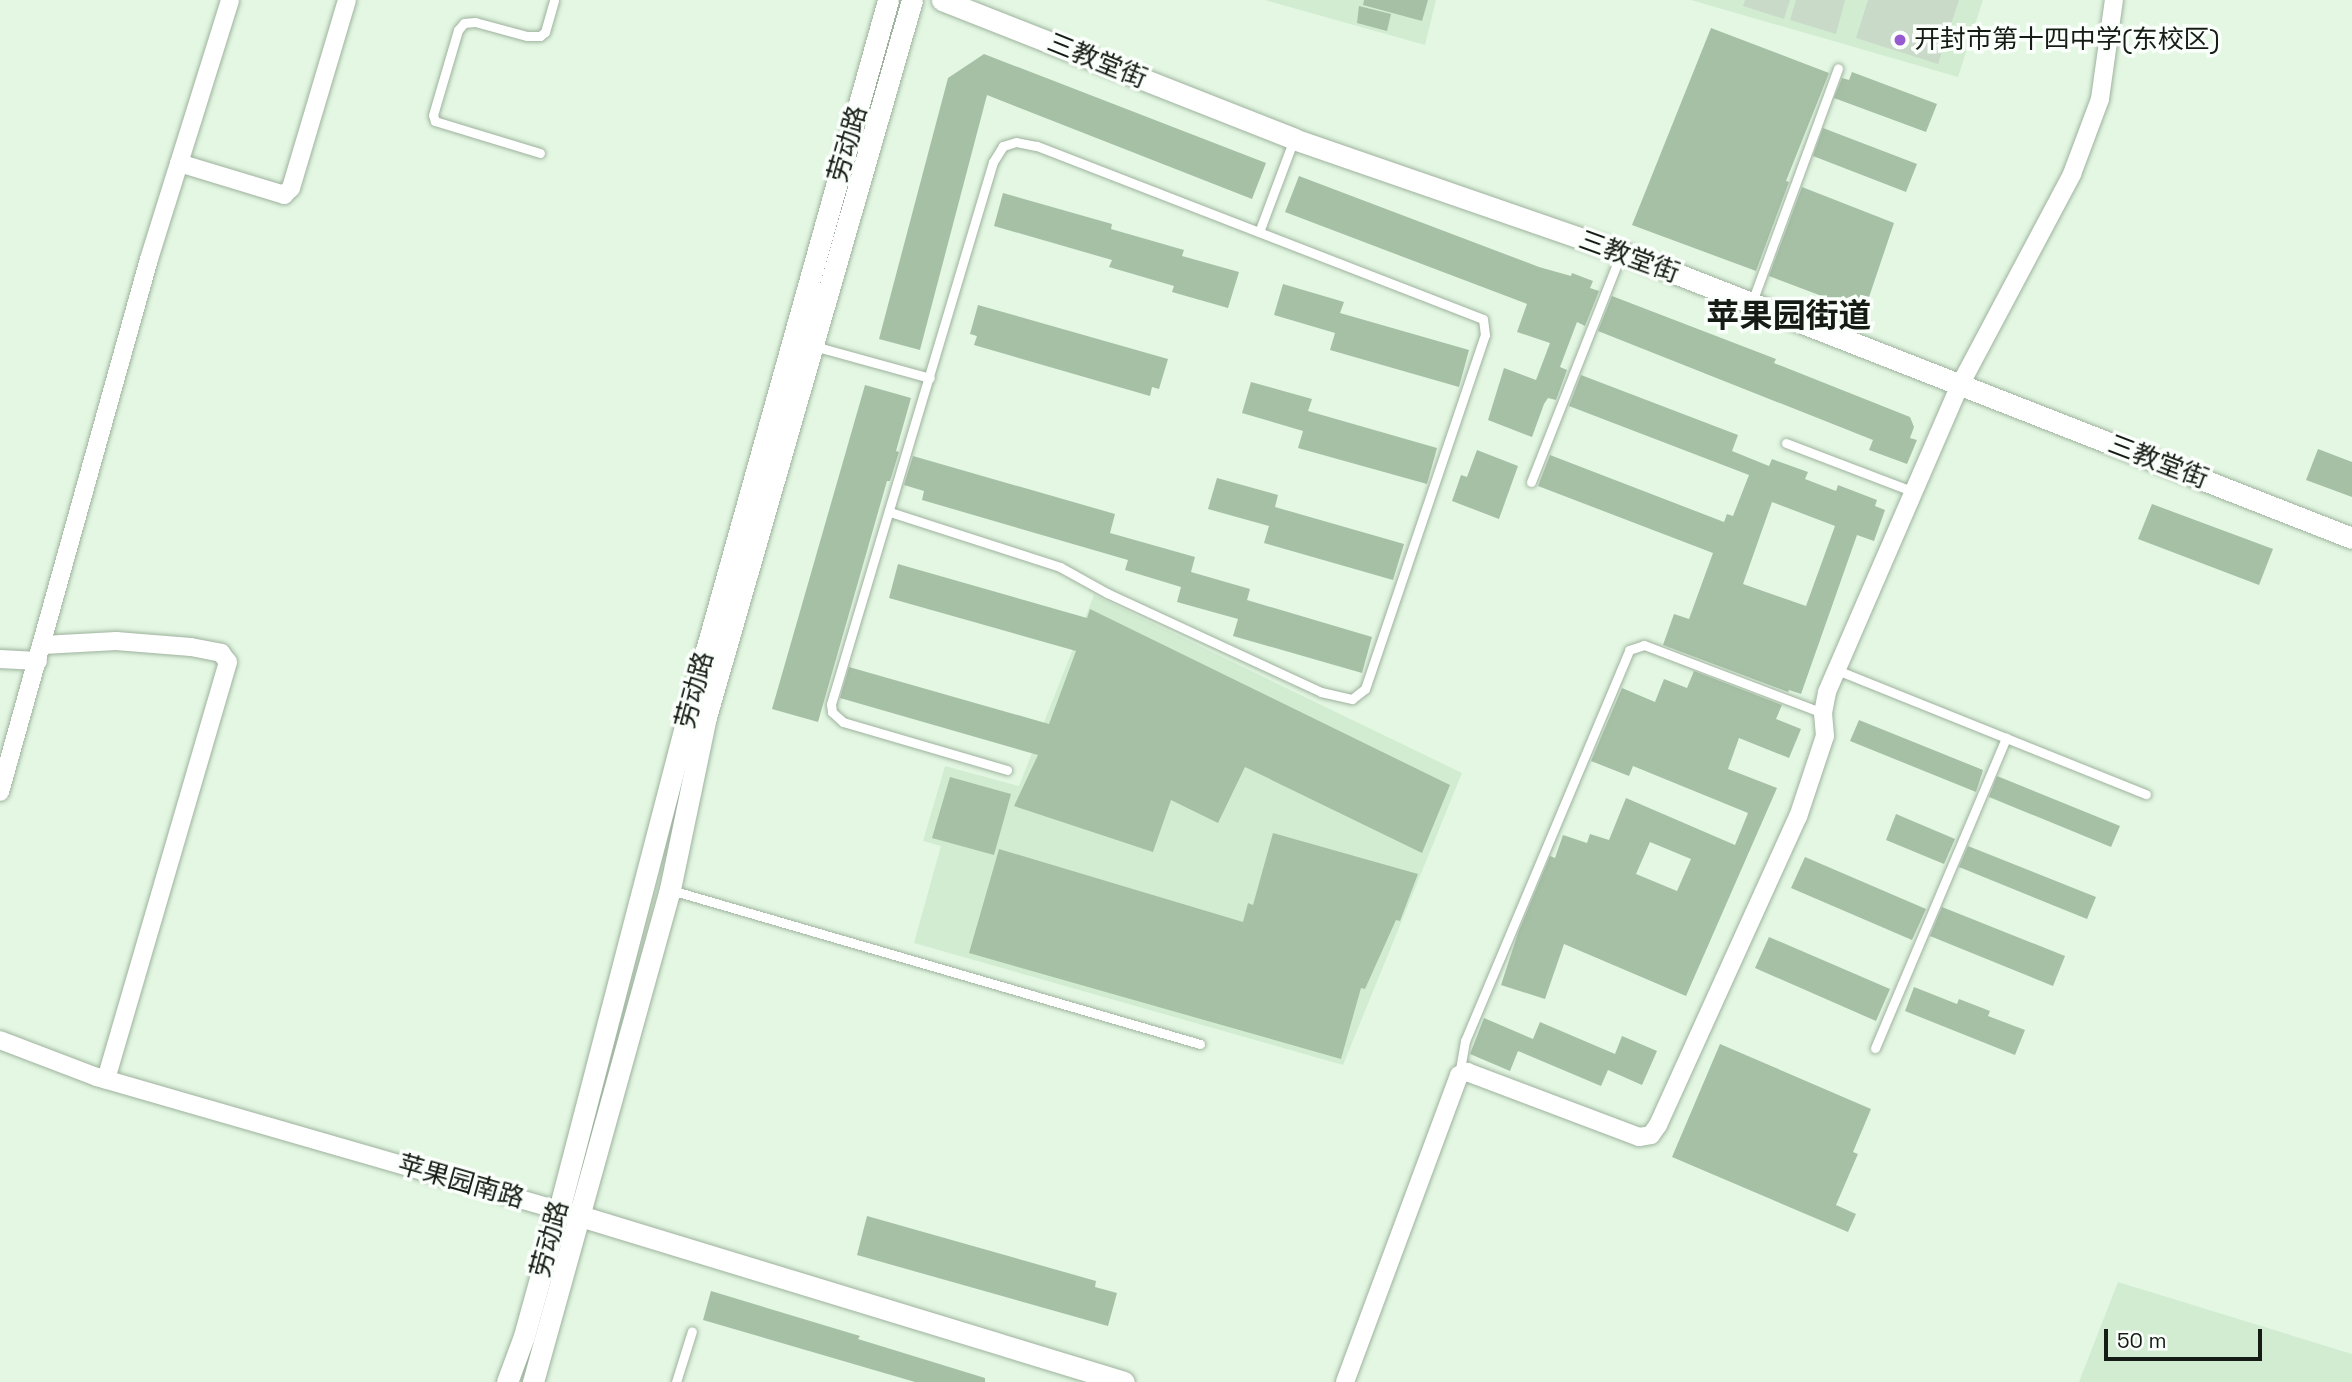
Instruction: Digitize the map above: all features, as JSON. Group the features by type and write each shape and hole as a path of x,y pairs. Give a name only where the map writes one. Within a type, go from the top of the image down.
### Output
{"street":[{"path":"0,792 149,259 230,0"},
{"path":"179,163 284,195 290,188 347,0"},
{"name":"劳动路","path":"507,1382 524,1336 559,1210 689,711 888,0"},
{"name":"劳动路","path":"533,1382 670,890 706,718 912,0"},
{"name":"三教堂街","path":"942,0 1294,139 1621,252 2352,538"},
{"path":"1345,1382 1459,1075 1467,1072 1639,1138 1651,1135 1798,817 1825,736 1823,713 1827,692 1960,385 2077,163 2100,99 2114,0"},
{"path":"0,659 116,641 191,647 222,653 228,662 106,1080"},
{"name":"苹果园南路","path":"0,1040 106,1080 580,1216 1081,1376 1124,1382"}],"lane":[{"path":"540,153 436,121 433,116 458,30 464,23 475,22 527,36 540,36 545,32 554,0"},
{"path":"1751,303 1839,68"},
{"path":"1259,232 1294,139"},
{"path":"890,512 1059,567 1107,593 1321,692 1352,699 1364,689 1374,663 1485,335 1483,319 1036,146 1016,142 1003,146 993,162 831,704 832,712 842,722 1007,769"},
{"path":"1531,482 1621,252"},
{"path":"814,345 930,378"},
{"path":"1786,443 1914,492"},
{"path":"1459,1075 1465,1041 1629,650 1644,645 1823,713"},
{"path":"1837,670 2146,794"},
{"path":"1875,1048 2006,738"},
{"path":"670,890 1200,1044"},
{"path":"676,1382 692,1331"}],"shaded area":[{"path":"1265,0 1436,0 1425,45"},
{"name":"开封市第十四中学(东校区)","path":"1691,0 1983,0 1958,77"},
{"path":"1745,0 1790,0 1784,19 1743,6"},
{"path":"1796,0 1845,0 1836,34 1790,20"},
{"path":"1868,0 1959,0 1938,64 1856,38"},
{"path":"1094,595 1462,773 1343,1065 914,943 941,846 923,841 945,766 1019,786"},
{"path":"2118,1282 2352,1354 2352,1382 2079,1382"}],"building":[{"path":"1364,0 1428,0 1422,21 1363,5"},
{"path":"1359,6 1391,14 1387,31 1357,23"},
{"path":"1711,28 1829,73 1786,181 1789,182 1756,271 1632,225"},
{"path":"984,54 1266,163 1252,199 987,95 920,350 879,339 948,78"},
{"path":"1852,72 1937,104 1926,132 1834,98 1842,78 1849,80"},
{"path":"1823,128 1917,164 1906,192 1813,156"},
{"path":"1299,176 1539,267 1571,276 1572,273 1593,281 1590,288 1599,291 1585,326 1577,322 1560,367 1567,370 1556,400 1548,398 1544,404 1532,437 1488,420 1504,368 1536,380 1550,343 1517,332 1527,304 1285,212"},
{"path":"1802,187 1894,223 1864,312 1769,276"},
{"path":"1003,193 1112,224 1111,229 1184,250 1182,256 1239,272 1228,308 1172,292 1174,286 1109,267 1112,260 994,226"},
{"path":"1283,284 1344,302 1340,313 1469,350 1459,387 1330,350 1335,333 1274,315"},
{"path":"1612,296 1776,359 1774,363 1910,417 1914,427 1910,438 1917,440 1907,464 1869,450 1873,440 1598,331"},
{"path":"978,305 1168,359 1159,389 1152,387 1150,396 974,345 977,336 970,334"},
{"path":"1581,375 1738,435 1732,451 1769,466 1772,459 1808,472 1805,479 1836,491 1838,485 1877,500 1875,506 1885,510 1874,541 1857,535 1801,694 1789,690 1788,692 1663,645 1674,614 1689,619 1713,553 1538,486 1550,455 1724,522 1727,514 1733,516 1749,475 1569,406","holes":["1772,502 1835,526 1806,606 1743,584"]},
{"path":"1251,382 1312,399 1308,411 1437,448 1427,484 1298,448 1303,431 1242,413"},
{"path":"865,385 911,398 896,451 899,452 890,481 887,481 818,722 772,709"},
{"path":"2318,449 2352,462 2352,497 2306,480"},
{"path":"1477,450 1518,466 1499,519 1452,501 1461,475 1467,477"},
{"path":"913,456 1115,514 1110,533 1195,557 1191,572 1250,589 1247,600 1372,637 1362,673 1233,636 1238,619 1177,602 1181,587 1125,570 1128,560 922,500 924,491 904,485"},
{"path":"1217,478 1278,495 1275,507 1404,544 1393,580 1264,543 1269,526 1208,509"},
{"path":"2152,504 2273,549 2259,585 2138,539"},
{"path":"898,564 1087,618 1090,609 1450,785 1422,853 1245,767 1218,823 1171,800 1153,852 1014,806 1038,755 840,698 849,667 1049,724 1076,651 889,598"},
{"path":"1694,671 1782,705 1776,719 1801,729 1789,758 1739,738 1728,769 1777,788 1686,996 1564,944 1545,999 1501,985 1518,933 1550,856 1555,858 1563,835 1587,843 1590,834 1609,840 1626,798 1735,845 1748,813 1633,766 1629,776 1591,761 1622,688 1655,702 1664,679 1687,688","holes":["1650,842 1691,859 1677,891 1636,874"]},
{"path":"1859,720 1983,770 1976,792 1850,741"},
{"path":"1997,776 2120,826 2111,847 1989,797"},
{"path":"950,777 1011,794 994,855 932,838"},
{"path":"1896,814 1955,839 1944,864 1886,840"},
{"path":"1273,833 1418,874 1400,921 1396,920 1365,989 1361,988 1341,1059 969,953 999,849 1243,922 1248,903 1253,905"},
{"path":"1968,846 2096,897 2087,919 1959,867"},
{"path":"1805,857 1926,909 1912,940 1791,888"},
{"path":"1942,907 2065,956 2053,986 1930,936"},
{"path":"1769,937 1890,989 1876,1021 1755,968"},
{"path":"1914,987 1957,1004 1959,999 1990,1011 1988,1016 2025,1030 2015,1055 1905,1011"},
{"path":"1484,1018 1533,1039 1540,1022 1615,1054 1622,1036 1657,1051 1642,1085 1608,1070 1601,1086 1518,1051 1510,1071 1470,1054"},
{"path":"1720,1044 1871,1109 1853,1152 1858,1154 1836,1205 1856,1214 1848,1232 1672,1157"},
{"path":"867,1216 1096,1281 1095,1287 1117,1293 1108,1326 857,1255"},
{"path":"711,1291 860,1336 858,1339 985,1378 985,1382 915,1382 703,1320"}],"place":[{"name":"开封市第十四中学(东校区)","path":"1900,40"}],"district":[{"name":"苹果园街道","path":"1789,317"}]}
